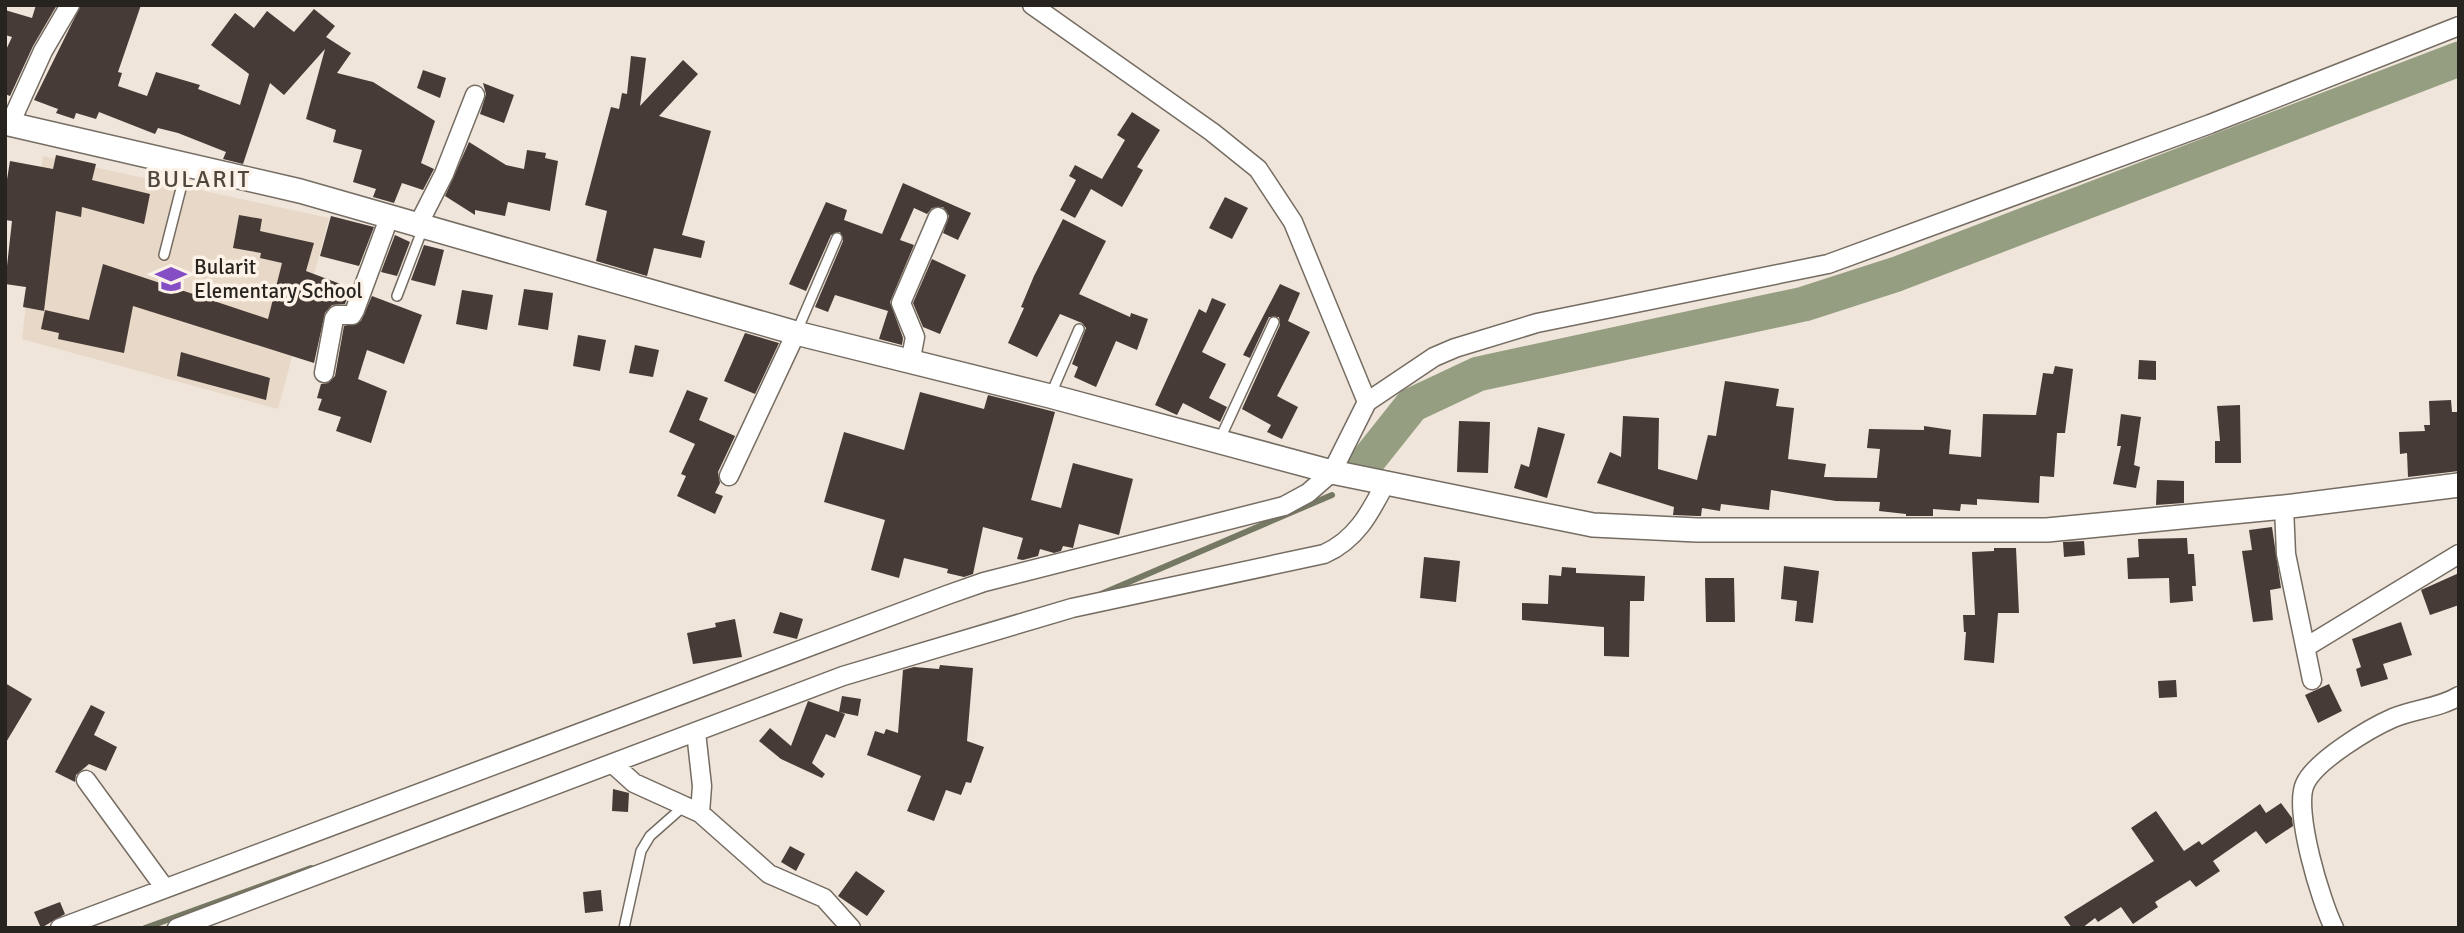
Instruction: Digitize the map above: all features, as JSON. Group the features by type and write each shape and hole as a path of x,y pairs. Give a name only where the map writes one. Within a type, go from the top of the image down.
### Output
{"street":[{"path":"70,5 43,51 8,124 300,191 796,333 1050,396 1332,472 1547,517 1640,529 2047,530 2284,507 2459,485"},
{"path":"1031,5 1212,132 1258,169 1293,222 1367,402"},
{"path":"60,928 947,594 984,582 1284,506 1307,493 1332,472 1367,402 1434,357 1482,338 1536,323 1828,264 2098,166 2459,26"},
{"path":"420,227 475,95"},
{"path":"910,363 915,337 901,303 938,217"},
{"path":"324,373 334,319 338,315 352,315 355,310 389,218"},
{"path":"729,476 796,333"},
{"path":"177,928 843,676 1072,608 1324,554 1337,548 1359,529 1385,484"},
{"path":"2284,507 2286,554 2312,680"},
{"path":"2306,646 2459,554"},
{"path":"2334,928 2322,900 2300,803 2305,783 2318,766 2380,724 2459,696"},
{"path":"692,809 702,786 696,732"},
{"path":"613,764 634,783 692,809 758,867 780,881 824,898 851,928"},
{"path":"86,780 164,887"}],"lane":[{"path":"164,255 187,164"},
{"path":"397,296 420,227"},
{"path":"796,333 837,238"},
{"path":"1219,442 1275,323"},
{"path":"1050,396 1079,329"},
{"path":"624,928 641,850 650,836 692,809"}],"shaded area":[{"name":"Bularit Elementary School","path":"43,156 329,218 278,409 22,339"}],"building":[{"path":"36,5 57,5 33,46 10,96 5,94 5,52 12,37 5,35 5,10 32,18"},
{"path":"81,5 141,5 118,72 122,73 118,86 147,96 156,72 200,85 198,89 240,105 249,74 211,45 235,13 254,28 267,11 294,32 314,9 335,26 326,37 351,53 337,73 373,82 435,121 421,163 434,169 423,190 402,183 394,203 373,197 376,189 353,182 362,150 333,142 336,130 306,119 325,49 284,95 270,83 243,164 223,159 226,152 178,133 158,128 155,134 99,112 96,119 76,113 74,119 56,113 58,109 34,100"},
{"path":"631,56 646,58 640,106 683,60 698,74 659,116 711,131 682,235 705,241 701,258 654,248 647,276 596,261 607,211 585,205 611,107 619,109 622,93 627,94"},
{"path":"423,70 446,78 440,98 417,88"},
{"path":"483,83 514,95 504,123 480,114 486,94"},
{"path":"1132,112 1160,130 1137,167 1143,170 1122,207 1091,189 1075,218 1060,210 1076,180 1069,176 1075,165 1102,179 1125,140 1117,135"},
{"path":"469,142 506,165 524,169 527,150 546,153 545,158 558,161 550,211 508,202 505,216 475,210 475,215 445,196"},
{"path":"56,155 96,164 92,180 150,194 144,224 82,207 81,217 56,211 44,311 23,307 26,287 5,284 12,221 5,220 5,192 10,161 53,169"},
{"path":"903,183 971,213 958,240 943,233 949,216 943,207 932,208 927,214 914,208 900,240 914,245 890,302 903,338 902,345 879,339 888,311 835,295 828,312 815,307 843,241 840,232 831,235 806,291 789,284 826,202 847,210 844,220 882,234"},
{"path":"1225,197 1248,208 1232,239 1209,228"},
{"path":"239,215 262,219 260,231 314,243 306,271 351,288 345,304 332,305 325,313 314,363 133,306 124,353 58,339 59,333 41,329 45,310 89,320 103,264 268,319 282,263 260,258 261,253 233,248"},
{"path":"331,216 374,227 359,266 320,256"},
{"path":"1063,219 1106,241 1079,294 1130,317 1131,313 1148,319 1137,350 1116,341 1096,387 1074,377 1078,367 1072,364 1086,328 1082,323 1060,314 1037,357 1008,343 1024,308 1021,307 1034,276"},
{"path":"395,235 410,242 397,276 381,272"},
{"path":"424,245 444,250 435,286 411,280"},
{"path":"932,259 966,275 940,334 923,327 913,303"},
{"path":"1280,284 1300,293 1288,321 1310,332 1277,396 1298,407 1282,439 1267,432 1271,425 1242,409 1280,325 1279,317 1269,317 1250,358 1243,355"},
{"path":"524,289 553,293 548,330 518,325"},
{"path":"462,290 493,295 487,330 456,324"},
{"path":"372,296 422,315 404,364 367,350 358,379 387,391 371,443 336,431 341,417 318,410 322,399 317,398 321,384 328,383 335,376 344,326 361,321"},
{"path":"1212,298 1226,304 1202,352 1226,364 1209,398 1227,407 1220,422 1183,403 1177,415 1155,405 1199,309 1206,313"},
{"path":"745,333 779,343 755,394 724,381"},
{"path":"578,335 606,340 600,371 573,366"},
{"path":"635,345 659,350 653,377 629,373"},
{"path":"181,352 270,378 266,400 177,376"},
{"path":"2139,360 2156,361 2156,380 2138,379"},
{"path":"2055,366 2073,369 2065,433 2057,433 2054,477 2040,476 2039,503 1977,499 1977,505 1961,504 1960,511 1933,509 1933,516 1906,516 1879,511 1880,502 1836,501 1771,490 1769,510 1721,504 1720,511 1702,508 1701,516 1673,515 1674,507 1597,483 1610,452 1621,457 1623,416 1659,418 1658,469 1697,480 1708,435 1716,436 1725,381 1779,389 1776,406 1794,408 1788,459 1826,464 1824,477 1877,478 1880,449 1867,448 1869,429 1924,430 1924,426 1951,430 1949,454 1981,457 1983,414 2036,415 2043,373 2053,374"},
{"path":"687,390 708,398 699,420 735,436 718,472 720,483 715,493 723,496 715,514 677,496 686,476 681,474 695,444 669,432"},
{"path":"920,392 984,409 988,395 1055,412 1031,500 1061,508 1073,463 1133,479 1119,535 1079,524 1073,548 1063,546 1061,551 1054,553 1040,549 1038,556 1023,560 1017,559 1023,538 983,527 973,574 964,577 947,573 948,569 904,558 899,578 871,570 885,520 824,502 844,432 904,450"},
{"path":"2451,400 2452,412 2459,412 2459,471 2408,477 2407,453 2400,454 2399,432 2425,431 2424,425 2430,425 2429,401"},
{"path":"2240,405 2241,463 2215,463 2215,441 2220,441 2217,406"},
{"path":"2121,414 2141,417 2134,465 2140,467 2136,488 2113,484 2121,446 2117,446"},
{"path":"1459,421 1490,422 1488,473 1457,472"},
{"path":"1538,427 1565,434 1547,498 1514,488 1521,464 1529,467"},
{"path":"2157,480 2184,481 2184,503 2156,505"},
{"path":"2272,527 2281,588 2270,590 2273,620 2253,622 2242,551 2252,550 2249,530"},
{"path":"2187,538 2188,554 2194,554 2196,586 2192,586 2193,601 2170,603 2169,578 2128,579 2127,558 2139,557 2138,539"},
{"path":"2084,541 2085,555 2064,557 2063,542"},
{"path":"1994,548 2016,548 2019,613 1998,613 1994,663 1964,660 1966,632 1963,615 1975,615 1972,552 1994,551"},
{"path":"1424,557 1460,561 1456,602 1420,598"},
{"path":"1784,566 1819,571 1813,623 1795,621 1797,601 1781,599"},
{"path":"1562,567 1576,568 1576,573 1645,576 1644,601 1630,601 1629,657 1604,656 1604,627 1522,620 1522,603 1548,604 1549,575 1561,576"},
{"path":"2459,573 2459,605 2430,615 2421,590"},
{"path":"1705,578 1734,578 1735,622 1706,622"},
{"path":"780,612 803,619 797,639 773,633"},
{"path":"735,619 742,657 693,664 687,633 716,627 715,623"},
{"path":"2401,622 2412,655 2383,664 2388,679 2361,687 2356,669 2361,667 2352,639"},
{"path":"940,665 973,668 967,741 984,747 971,783 966,782 961,795 946,790 934,821 907,811 921,776 867,755 875,731 884,734 886,729 898,733 903,670 914,667 939,669"},
{"path":"2176,680 2177,697 2159,698 2158,681"},
{"path":"5,683 32,699 5,744"},
{"path":"2329,684 2342,711 2318,723 2305,695"},
{"path":"842,696 861,699 858,716 839,712"},
{"path":"808,701 845,714 835,738 826,734 812,763 825,774 822,778 781,759 759,741 770,728 791,746"},
{"path":"91,705 105,712 94,735 117,747 106,771 89,764 76,775 75,782 55,772"},
{"path":"613,789 629,793 628,812 612,811"},
{"path":"2281,803 2292,818 2293,826 2266,844 2256,831 2213,861 2220,871 2196,887 2190,880 2155,902 2158,907 2133,924 2121,907 2098,922 2095,918 2082,928 2072,928 2064,917 2154,861 2131,828 2156,811 2184,851 2199,841 2202,845 2260,804 2266,813"},
{"path":"790,846 805,854 796,871 781,862"},
{"path":"856,871 885,891 867,916 838,896"},
{"path":"601,890 603,911 585,913 583,892"},
{"path":"60,902 65,914 41,928 34,912"}],"waterway":[{"path":"1365,464 1412,405 1478,374 1804,304 1897,274 2459,59"},
{"path":"1101,594 1332,495"},
{"path":"145,928 311,868"}],"place":[{"name":"Bularit Elementary School","path":"171,279"}],"district":[{"name":"BULARIT","path":"199,179"}]}
